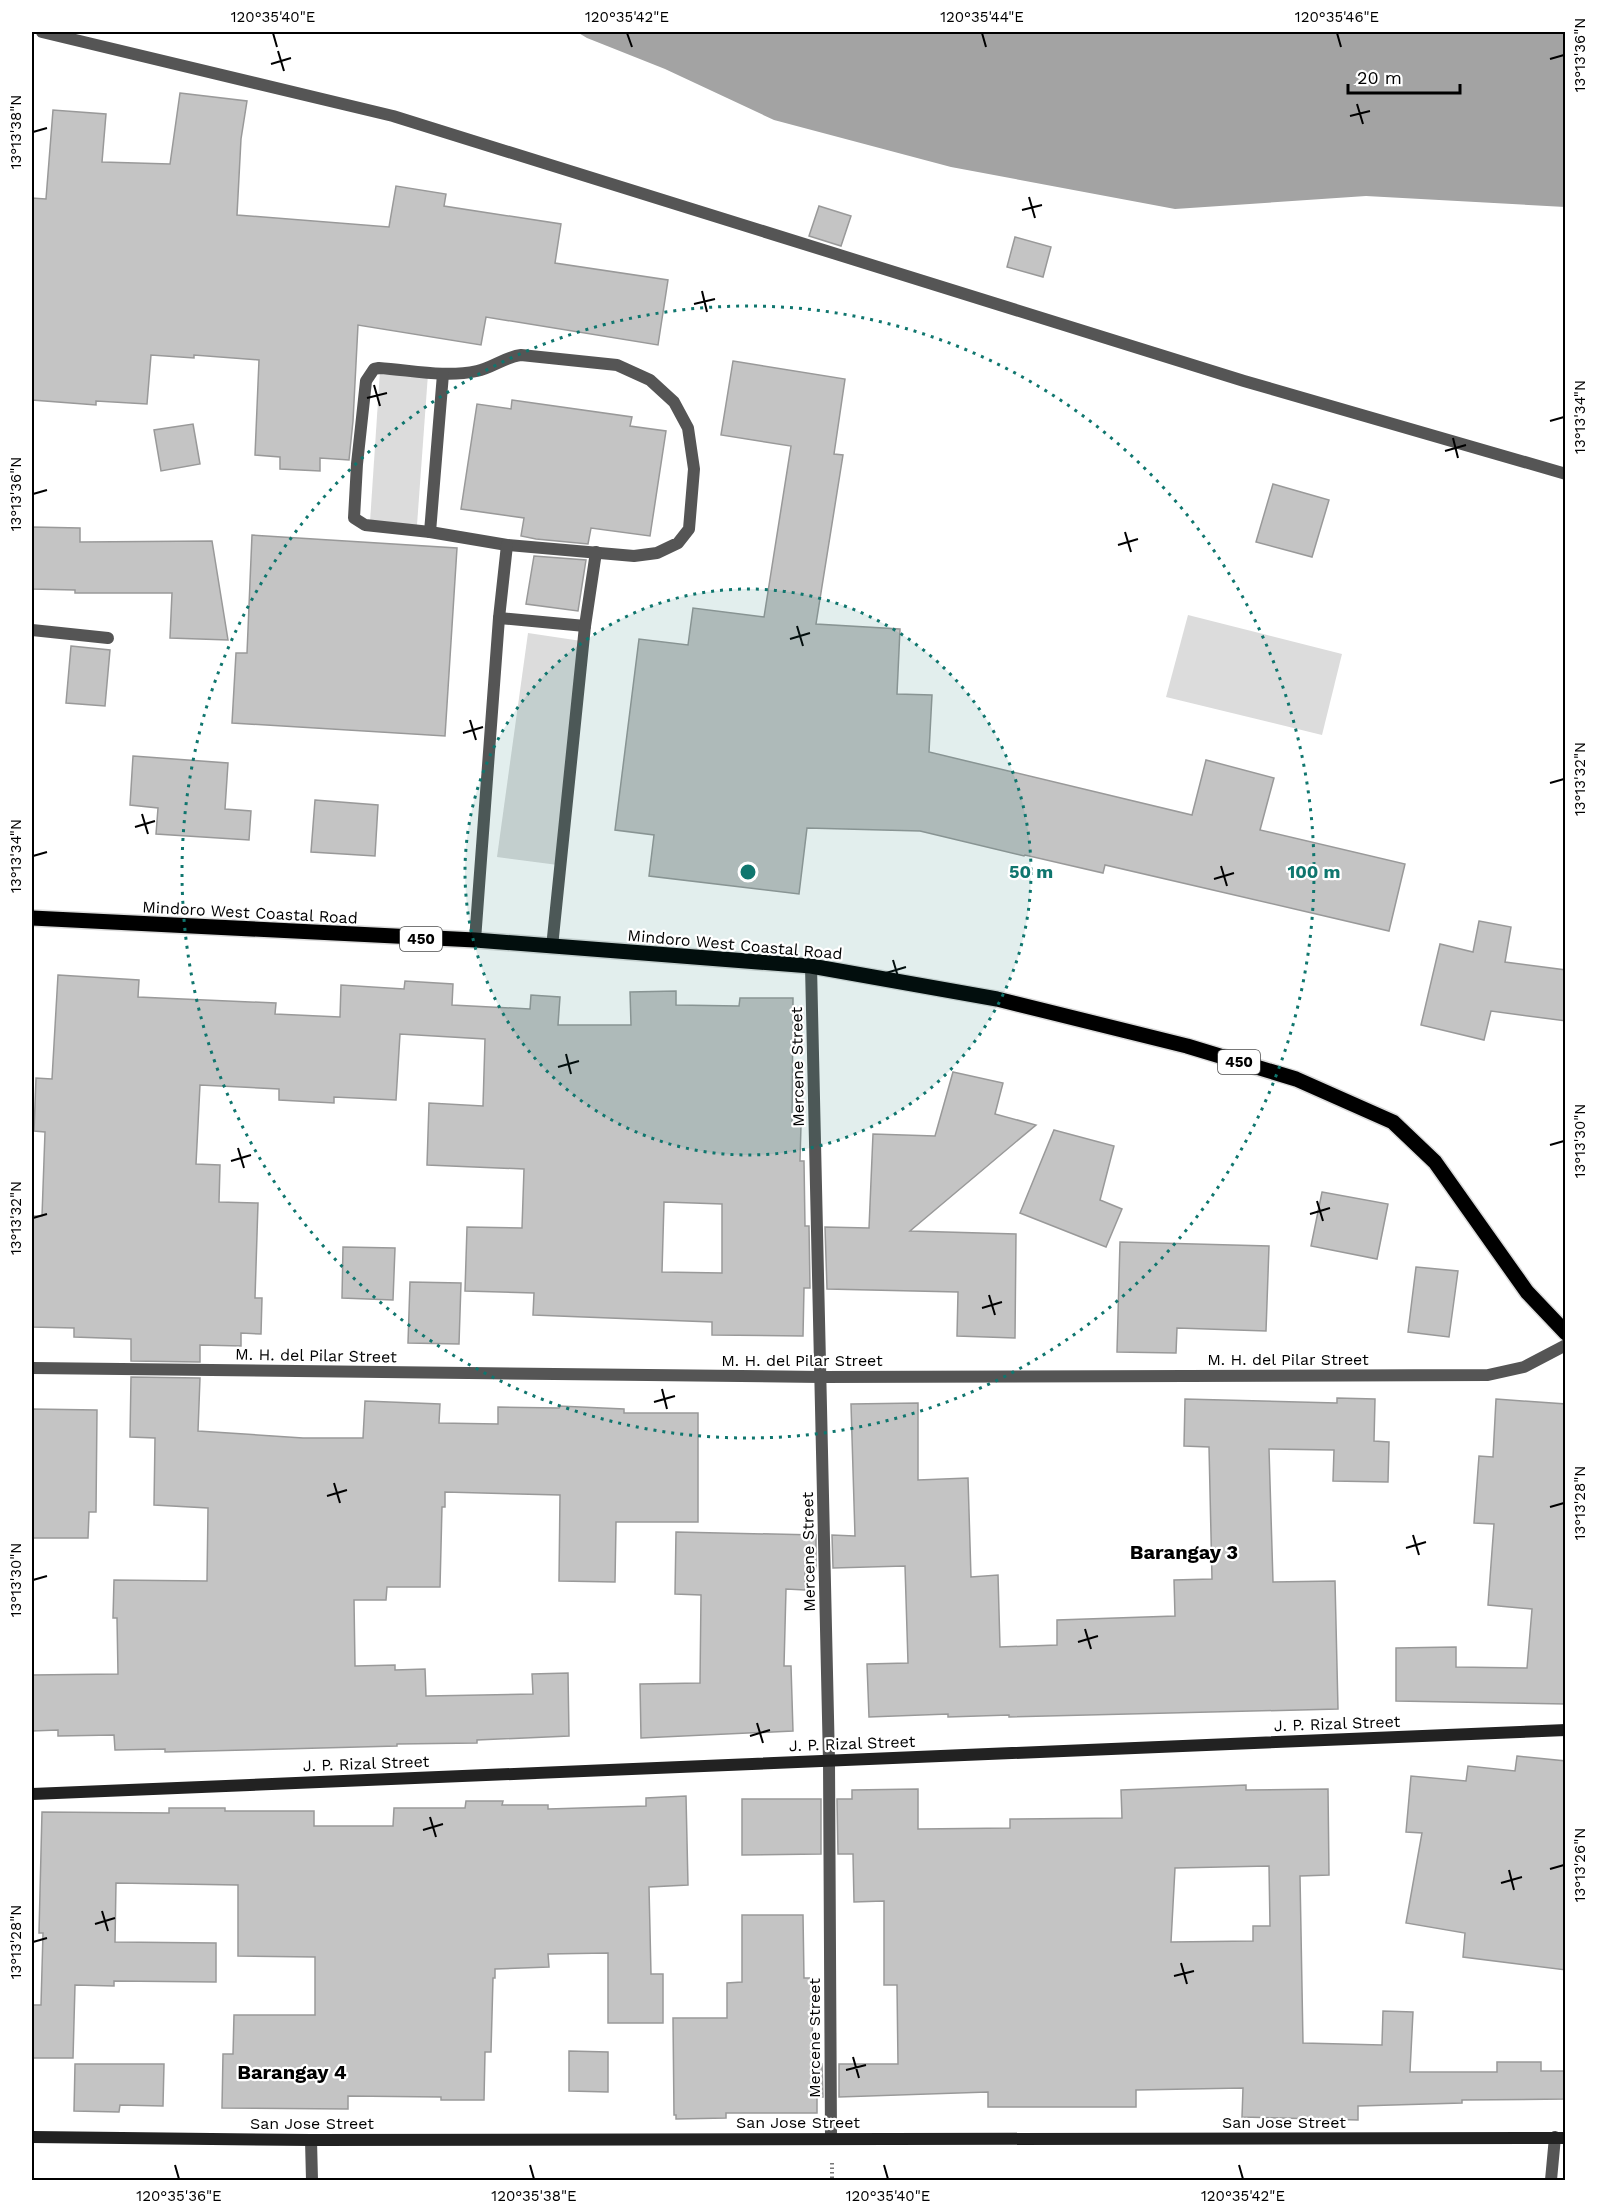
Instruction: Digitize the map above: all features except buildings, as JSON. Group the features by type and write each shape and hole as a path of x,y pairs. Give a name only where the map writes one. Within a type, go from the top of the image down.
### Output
{"main road":[{"name":"Mindoro West Coastal Road","path":"32,918 475,940 811,966 997,999 1187,1046 1296,1079 1393,1122 1435,1161 1527,1292 1566,1333"}],"street":[{"path":"42,32 393,116 1244,381 1566,474"},
{"path":"520,355 617,365 650,380 674,402 688,428 694,469 689,529 678,543 657,553 634,556 507,545 430,532 359,523 354,518 356,474 366,381 374,369 443,374 478,371 520,355"},
{"path":"430,532 443,374"},
{"path":"475,940 499,618 507,545"},
{"path":"552,947 585,626 596,552"},
{"path":"499,618 585,626"},
{"path":"32,630 108,638"},
{"name":"Mercene Street","path":"811,966 829,1761 831,2139"},
{"name":"M. H. del Pilar Street","path":"32,1368 821,1377 1488,1375 1524,1367 1566,1345"},
{"name":"J. P. Rizal Street","path":"32,1794 1566,1730"},
{"name":"San Jose Street","path":"32,2137 311,2140 1560,2137"},
{"path":"1551,2181 1560,2137"},
{"path":"311,2140 312,2181"}],"shaded area":[{"path":"577,32 1565,32 1565,207 1366,196 1175,209 951,167 774,120 665,69"},
{"path":"380,371 428,374 417,525 370,522"},
{"path":"1188,615 1342,654 1322,735 1166,697"},
{"path":"528,633 588,642 558,865 497,857"}],"district":[{"name":"Barangay 3","path":"1184,1552"},
{"name":"Barangay 4","path":"292,2072"}]}
